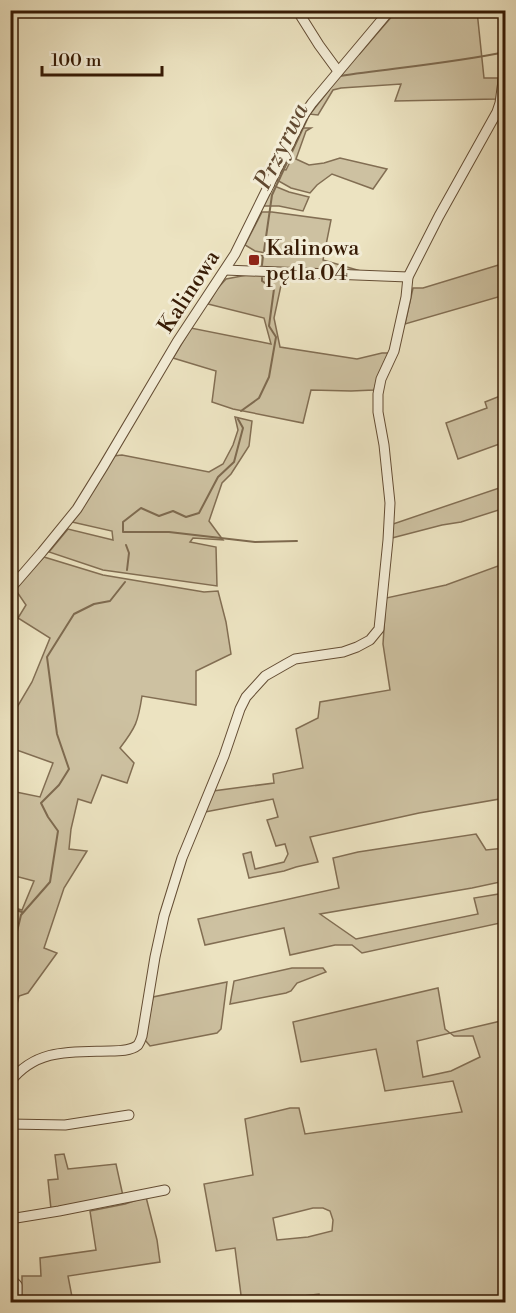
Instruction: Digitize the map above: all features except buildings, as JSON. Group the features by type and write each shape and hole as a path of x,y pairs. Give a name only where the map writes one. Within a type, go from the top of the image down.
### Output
{"street":[{"path":"297,10 338,71"},
{"name":"Kalinowa","path":"10,589 77,508 166,361 235,254 303,116 390,10"},
{"path":"10,1082 18,1071 38,1058 57,1053 126,1050 137,1045 142,1036 164,916 182,858 246,697 266,676 295,659 343,652 357,647 370,640 379,629 390,502 378,412 381,379 394,351 408,277 497,112 506,60"},
{"path":"225,270 408,277"},
{"path":"10,1124 65,1125 129,1115"},
{"path":"10,1219 165,1190"},
{"path":"10,1278 17,1285 17,1302"}],"shaded area":[{"path":"394,11 477,11 484,78 498,78 497,99 395,101 401,84 341,88 333,90 318,115 308,114"},
{"path":"300,128 311,128 306,131 296,159 309,165 340,158 387,169 373,189 332,174 310,193 291,188 275,179 280,169 286,170 290,162 286,159"},
{"path":"272,185 309,197 303,211 279,206 263,206"},
{"path":"262,212 331,220 323,260 364,272 254,267 256,255 265,256 266,253 255,251 245,245"},
{"path":"505,263 505,295 405,324 413,288 423,288"},
{"path":"247,275 283,276 274,318 280,347 357,359 389,353 374,390 311,390 303,423 233,409 212,402 216,371 173,358 191,328 271,344 264,318 208,304 226,279"},
{"path":"505,394 505,442 458,459 446,423 487,408 485,402"},
{"path":"235,417 252,421 249,446 231,474 222,483 209,521 223,540 193,538 190,542 216,547 217,586 103,570 49,552 68,529 113,540 112,531 72,522 113,456 122,455 209,472 223,464 233,445 238,430"},
{"path":"505,486 505,508 461,522 392,538 393,524"},
{"path":"505,551 505,798 419,813 310,837 318,862 249,878 243,854 251,852 255,869 284,862 288,854 285,844 276,846 267,820 278,817 273,799 205,812 213,791 274,783 273,774 303,768 296,729 318,718 320,702 390,690 383,644 386,598 446,585 501,565"},
{"path":"44,557 103,575 204,592 218,591 231,654 196,671 196,705 142,696 136,724 120,748 134,763 127,783 102,775 91,803 78,799 69,849 87,851 64,888 44,948 57,953 28,993 19,996 11,1028 11,907 22,910 34,881 11,875 11,791 40,797 53,763 11,748 13,714 32,682 50,638 18,618 26,605 15,589"},
{"path":"476,834 486,850 505,848 505,881 320,914 356,939 478,914 474,898 505,893 505,922 362,953 352,945 335,945 290,955 284,928 205,945 198,919 339,888 333,858"},
{"path":"292,968 323,968 326,972 297,983 291,991 286,993 230,1004 234,981"},
{"path":"227,982 221,1029 217,1033 150,1046 145,1040 153,997"},
{"path":"438,988 445,1029 450,1033 505,1020 505,1302 320,1302 319,1294 254,1302 231,1302 241,1295 235,1248 216,1251 204,1184 253,1175 245,1119 299,1108 305,1134 462,1112 453,1081 385,1091 376,1049 301,1062 293,1022","holes":["450,1033 454,1036 473,1036 480,1057 451,1071 423,1077 417,1041","313,1208 330,1211 333,1220 332,1231 308,1237 277,1240 273,1218"]},
{"path":"64,1154 68,1169 116,1164 123,1196 51,1209 48,1180 58,1179 55,1155"},
{"path":"146,1197 160,1262 68,1276 73,1302 22,1302 22,1276 41,1276 40,1258 96,1250 90,1211"}],"waterway":[{"name":"Przyrwa","path":"359,54 397,10"},
{"path":"340,76 506,52"},
{"name":"Przyrwa","path":"264,251 272,195 309,115 329,90"},
{"name":"Przyrwa","path":"262,265 263,256"},
{"name":"Przyrwa","path":"241,411 259,398 269,377 276,337 269,326 274,289 262,281 262,278"},
{"name":"Przyrwa","path":"238,419 243,428 234,462 218,477 199,513 186,517 173,511 159,516 141,508 123,522 123,532 169,532 255,542 297,541"},
{"name":"Przyrwa","path":"126,545 129,553 127,570"},
{"name":"Przyrwa","path":"10,950 21,915 50,882 58,831 41,803 59,785 69,769 57,734 47,657 74,614 94,604 110,601 125,582"},
{"path":"10,908 22,912"}],"place":[{"name":"Kalinowa pętla 04","path":"254,260"}]}
